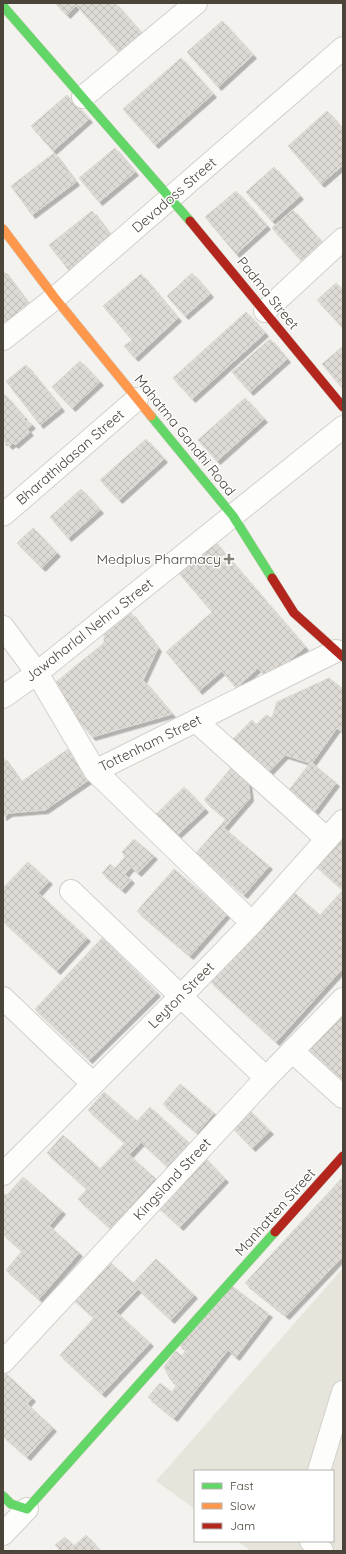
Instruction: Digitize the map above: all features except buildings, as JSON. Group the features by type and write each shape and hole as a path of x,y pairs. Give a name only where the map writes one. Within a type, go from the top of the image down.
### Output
{"street":[{"path":"83,97 196,3"},
{"name":"Padma Street","path":"3,6 171,197 343,407"},
{"name":"Devadoss Street","path":"3,340 55,298 343,48"},
{"name":"Mahatma Gandhi Road","path":"3,229 55,298 233,516 294,613 340,654"},
{"path":"265,311 343,239"},
{"name":"Bharathidasan Street","path":"3,515 137,399"},
{"name":"Jawaharlal Nehru Street","path":"3,698 343,427"},
{"name":"Tottenham Street","path":"3,627 36,673 95,771 196,721 340,654"},
{"path":"196,721 327,839"},
{"path":"95,771 252,923"},
{"name":"Leyton Street","path":"6,1164 93,1084 181,996 252,923 343,821"},
{"path":"71,891 266,1078"},
{"path":"3,998 93,1084"},
{"name":"Kingsland Street","path":"3,1362 266,1078 343,999"},
{"path":"292,1051 343,1096"},
{"name":"Manhatten Street","path":"27,1509 343,1156"},
{"path":"319,1470 343,1392"},
{"path":"3,1496 11,1504 27,1509 3,1534"},
{"path":"312,1542 322,1551"}],"shaded area":[{"path":"343,1268 343,1551 251,1551 238,1542 334,1542 334,1470 194,1470 194,1508 156,1481"}],"traffic: fast":[{"path":"3,6 190,221"},
{"path":"151,416 233,516 272,578"},
{"path":"3,1496 11,1504 27,1509 275,1232"}],"traffic: slow":[{"path":"3,229 55,298 151,416"}],"traffic: jam":[{"path":"190,221 343,407"},
{"path":"272,578 294,613 343,657"},
{"path":"275,1232 343,1156"}],"place":[{"name":"Medplus Pharmacy","path":"229,559"}]}
